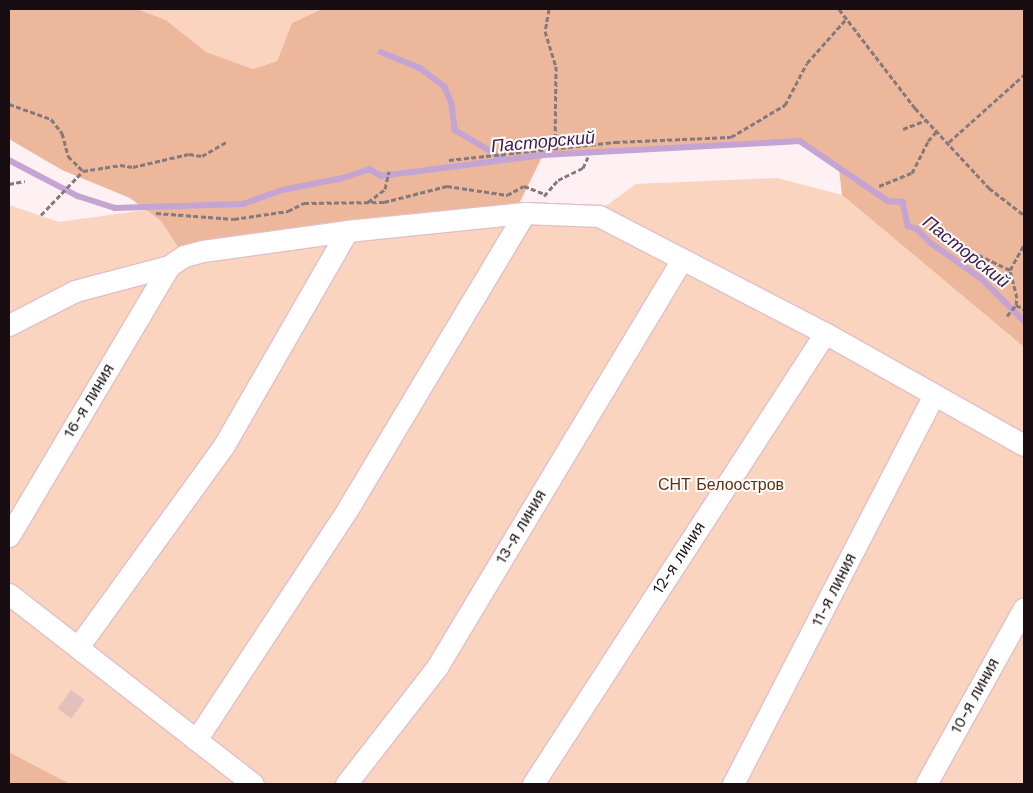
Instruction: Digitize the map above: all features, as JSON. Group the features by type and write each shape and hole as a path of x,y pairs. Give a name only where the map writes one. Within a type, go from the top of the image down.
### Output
{"street":[{"path":"196,740 347,510 533,207"},
{"path":"9,325 75,291 169,266 184,256 203,250 533,207 599,216 825,333 1024,445"},
{"path":"78,647 223,446 347,231"},
{"name":"13-я линия","path":"346,784 437,667 682,260"},
{"name":"16-я линия","path":"9,536 169,266"},
{"name":"12-я линия","path":"534,784 825,333"},
{"name":"11-я линия","path":"733,784 934,395"},
{"path":"9,594 253,784"},
{"name":"10-я линия","path":"926,784 1024,608"}],"path":[{"path":"549,9 545,31 556,66 555,148"},
{"path":"839,9 928,120 988,188 1024,215"},
{"path":"449,160 555,148 731,137 785,105 807,63 846,19"},
{"path":"949,142 1024,75"},
{"path":"9,104 51,119 62,133 68,156 83,171"},
{"path":"903,129 928,120"},
{"path":"879,186 912,173 928,140 938,130"},
{"path":"40,215 83,171 120,165 132,167 189,154 202,156 226,142"},
{"path":"533,207 558,180 583,168 588,157"},
{"path":"368,202 385,189 389,170"},
{"path":"9,184 25,180"},
{"path":"156,213 234,219 288,211 304,203 384,202 447,186 507,195 524,186 545,194"},
{"path":"958,244 1010,270"},
{"path":"1007,316 1016,305 1010,270 1024,245"},
{"path":"1016,305 1024,309"}],"green space":[{"path":"137,9 322,9 292,23 277,61 253,69 206,52 166,20"},
{"name":"СНТ Белоостров","path":"777,178 842,195 1024,347 1024,784 70,784 9,752 9,205 59,222 146,210 161,221 184,256 592,216 636,184"}],"shaded area":[{"path":"9,9 137,9 166,20 206,52 253,69 277,61 292,23 322,9 1024,9 1024,347 842,195 839,168 800,141 543,155 514,214 184,256 161,221 130,198 62,170 9,139"},
{"path":"9,752 70,784 9,784"}],"building":[{"path":"71,690 85,700 71,719 57,709"}],"waterway":[{"path":"381,52 420,68 445,87 452,104 455,130 504,159"},
{"name":"Пасторский","path":"9,160 78,196 115,208 243,204 282,190 343,178 370,169 381,176 543,155 800,141 888,201 903,202 908,226 917,229 931,243 982,279 1024,321"}]}
